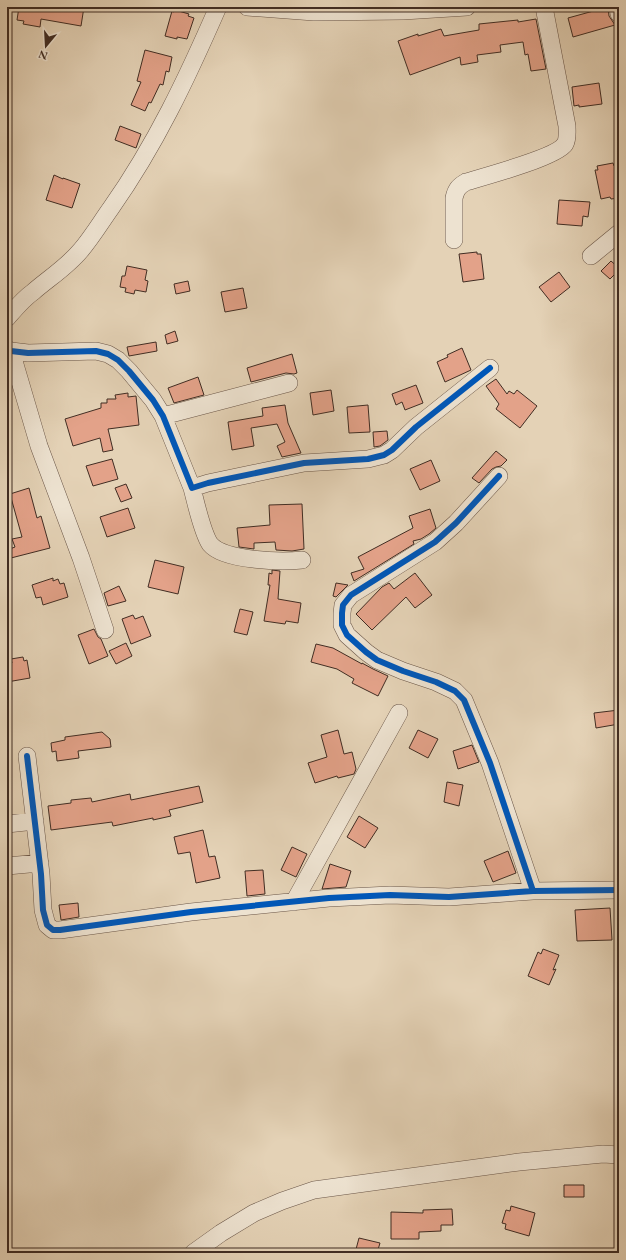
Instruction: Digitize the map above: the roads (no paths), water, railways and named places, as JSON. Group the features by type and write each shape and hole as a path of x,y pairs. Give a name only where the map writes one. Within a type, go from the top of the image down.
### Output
{"street":[{"path":"7,318 32,292 69,263 82,249 114,204 140,165 161,128 193,64 218,7"},
{"path":"247,7 314,12 432,10 467,7"},
{"path":"454,240 454,198 455,191 459,186 466,182 546,156 560,149 565,144 567,126 544,7"},
{"path":"618,7 619,14"},
{"path":"591,256 619,233"},
{"path":"105,630 81,558 39,446 9,350 28,353 96,351 108,354 118,360 130,371 153,400 163,416 192,488 205,532 209,542 215,549 259,560 302,560"},
{"path":"192,488 208,483 304,463 368,459 384,455 392,450 416,427 490,368"},
{"path":"163,416 289,383"},
{"path":"499,476 456,523 435,542 351,595 343,604 342,625 347,635 377,660 456,691 464,700 490,763 532,891"},
{"path":"294,902 399,713"},
{"path":"27,756 40,863 42,910 47,925 53,930 191,912 329,898 383,896 448,897 532,891 619,890"},
{"path":"7,824 35,821"},
{"path":"7,866 40,863"},
{"path":"192,1253 254,1213 314,1190 519,1162 603,1154 619,1155"}]}
